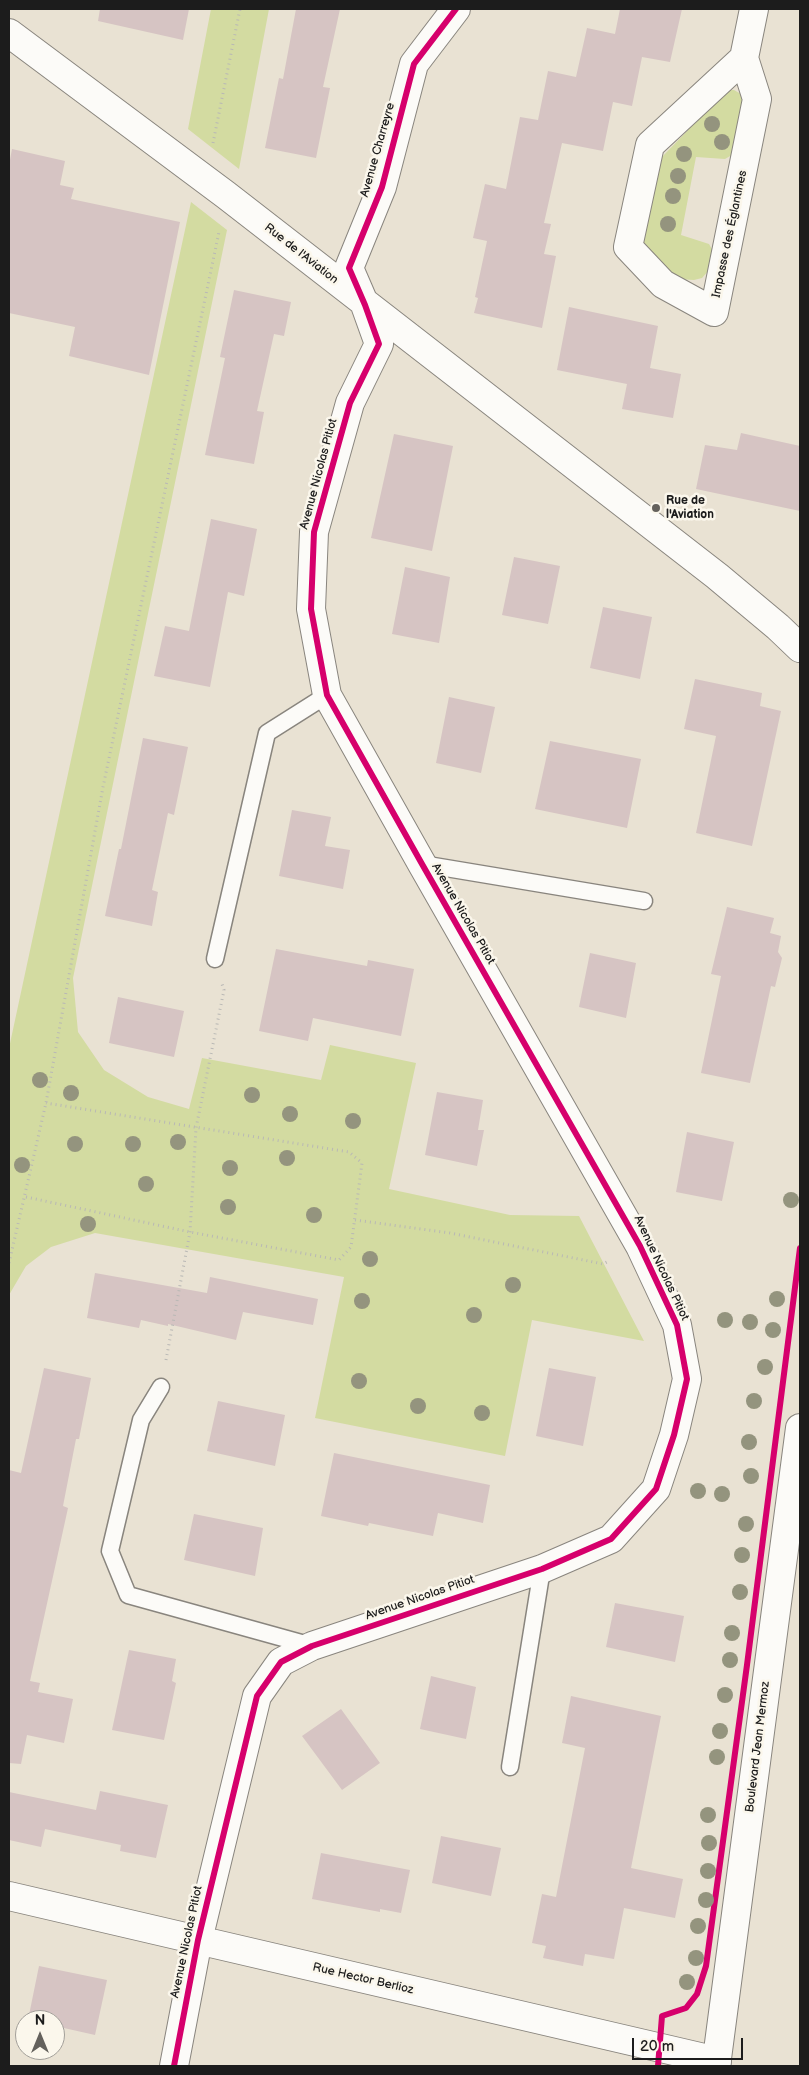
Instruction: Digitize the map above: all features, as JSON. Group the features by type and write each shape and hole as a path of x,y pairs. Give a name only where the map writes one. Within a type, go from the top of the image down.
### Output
{"street":[{"name":"Avenue Charreyre","path":"366,305 348,268 382,187 414,64 456,9"},
{"path":"744,58 754,9"},
{"name":"Rue de l'Aviation","path":"9,33 226,195 716,576 789,630 800,648"},
{"name":"Impasse des Églantines","path":"744,58 758,99 714,312 663,284 628,247 650,145 744,58"},
{"name":"Avenue Nicolas Pitiot","path":"174,2066 198,1940 257,1696 281,1662 312,1646 542,1569 611,1539 656,1489 674,1434 687,1379 676,1325 640,1246 327,695 311,609 314,532 350,403 379,344 366,305"},
{"name":"Boulevard Jean Mermoz","path":"717,2064 800,1428"},
{"name":"Rue Hector Berlioz","path":"9,1896 717,2064"}],"lane":[{"path":"215,959 267,733 327,695"},
{"name":"Avenue Nicolas Pitiot","path":"422,864 644,901"},
{"path":"162,1387 141,1420 110,1551 128,1595 312,1646"},
{"path":"510,1767 542,1569"}],"path":[{"path":"212,147 240,9"},
{"path":"9,1263 26,1197 46,1103 103,787 226,195"},
{"path":"162,1387 190,1232 196,1128 224,990 215,959"},
{"path":"26,1197 190,1232 339,1260 351,1247 362,1163 349,1152 46,1103"},
{"path":"355,1220 450,1233 603,1264 640,1246"}],"green space":[{"path":"211,9 269,9 239,169 188,129"},
{"path":"727,90 734,90 744,98 732,155 725,159 696,157 681,235 709,244 713,251 710,269 702,278 694,280 678,279 644,249 643,240 660,159"},
{"path":"191,202 227,230 73,978 78,1032 104,1070 148,1097 189,1109 202,1058 321,1080 330,1045 416,1063 389,1189 510,1215 579,1216 644,1341 532,1320 505,1456 315,1418 344,1277 95,1233 51,1247 26,1266 9,1295 9,1048"}],"building":[{"path":"100,9 189,9 183,40 98,21"},
{"path":"296,9 340,9 323,87 330,88 316,158 265,148 279,78 283,79"},
{"path":"620,9 682,9 670,62 642,57 632,106 613,102 603,151 562,143 544,223 551,224 544,254 556,256 542,328 474,313 478,298 475,297 487,241 473,238 485,184 506,189 520,117 538,120 548,71 576,77 587,28 615,34"},
{"path":"12,149 65,161 60,185 74,188 71,199 180,222 149,375 69,356 75,327 9,313 9,165"},
{"path":"234,290 291,302 284,336 274,334 257,411 264,412 254,464 205,455 225,358 220,357"},
{"path":"569,307 658,326 650,368 681,374 673,418 622,409 627,384 557,370"},
{"path":"741,433 800,446 800,511 696,489 705,445 737,450"},
{"path":"394,434 453,446 432,551 371,538"},
{"path":"211,519 257,529 244,596 228,592 210,687 154,676 165,626 189,631"},
{"path":"514,557 560,566 548,624 502,615"},
{"path":"405,567 450,577 439,643 392,634"},
{"path":"603,607 652,617 640,679 590,668"},
{"path":"695,679 762,693 760,706 781,711 752,846 696,833 716,736 684,729"},
{"path":"449,697 495,707 481,773 436,763"},
{"path":"143,738 188,747 174,815 168,813 152,890 158,892 152,926 105,916 119,849 121,849"},
{"path":"550,741 641,759 627,828 535,809"},
{"path":"292,810 331,817 325,846 350,850 343,889 279,876"},
{"path":"727,907 774,918 770,933 781,936 778,952 782,958 775,987 771,986 750,1083 701,1073 721,976 711,974"},
{"path":"276,949 367,966 368,960 414,969 401,1036 313,1018 308,1041 259,1031"},
{"path":"590,953 636,963 626,1018 579,1007"},
{"path":"118,997 184,1011 174,1057 109,1043"},
{"path":"437,1092 483,1100 478,1130 484,1130 477,1166 425,1155"},
{"path":"687,1132 734,1142 722,1201 676,1192"},
{"path":"95,1273 207,1293 210,1277 318,1299 313,1325 243,1312 236,1340 168,1324 168,1326 141,1320 139,1328 87,1318"},
{"path":"44,1368 91,1378 79,1439 76,1439 63,1506 68,1508 30,1681 40,1683 38,1692 73,1699 64,1743 27,1735 21,1764 9,1763 9,1470 21,1473"},
{"path":"549,1368 596,1377 583,1446 536,1436"},
{"path":"218,1401 285,1415 275,1466 207,1451"},
{"path":"334,1453 490,1485 483,1523 438,1513 433,1536 369,1523 368,1526 321,1516"},
{"path":"194,1514 263,1528 255,1576 184,1560"},
{"path":"615,1603 684,1616 675,1662 606,1647"},
{"path":"129,1650 176,1659 172,1681 176,1683 164,1740 112,1730"},
{"path":"431,1676 476,1687 466,1739 420,1729"},
{"path":"571,1696 661,1716 631,1868 683,1879 675,1918 624,1908 614,1959 585,1954 583,1966 543,1958 546,1946 532,1943 542,1894 556,1897 585,1748 562,1743"},
{"path":"341,1709 380,1763 342,1790 302,1736"},
{"path":"100,1791 168,1805 156,1858 120,1851 121,1845 45,1829 41,1847 9,1840 9,1792 96,1810"},
{"path":"441,1836 501,1848 491,1896 432,1883"},
{"path":"321,1853 410,1870 401,1913 380,1909 380,1912 312,1899"},
{"path":"39,1966 107,1980 95,2035 65,2028 65,2010 30,2010"}],"cycle path":[{"path":"174,2066 198,1940 257,1696 281,1662 312,1646 542,1569 611,1539 656,1489 674,1435 687,1379 677,1325 640,1246 327,695 311,609 314,532 350,403 379,344 349,268 382,187 414,64 456,9"},
{"path":"658,2066 662,2016 686,2008 697,1994 706,1966 747,1665 800,1248"}],"place":[{"name":"Rue de l'Aviation","path":"656,508"}]}
